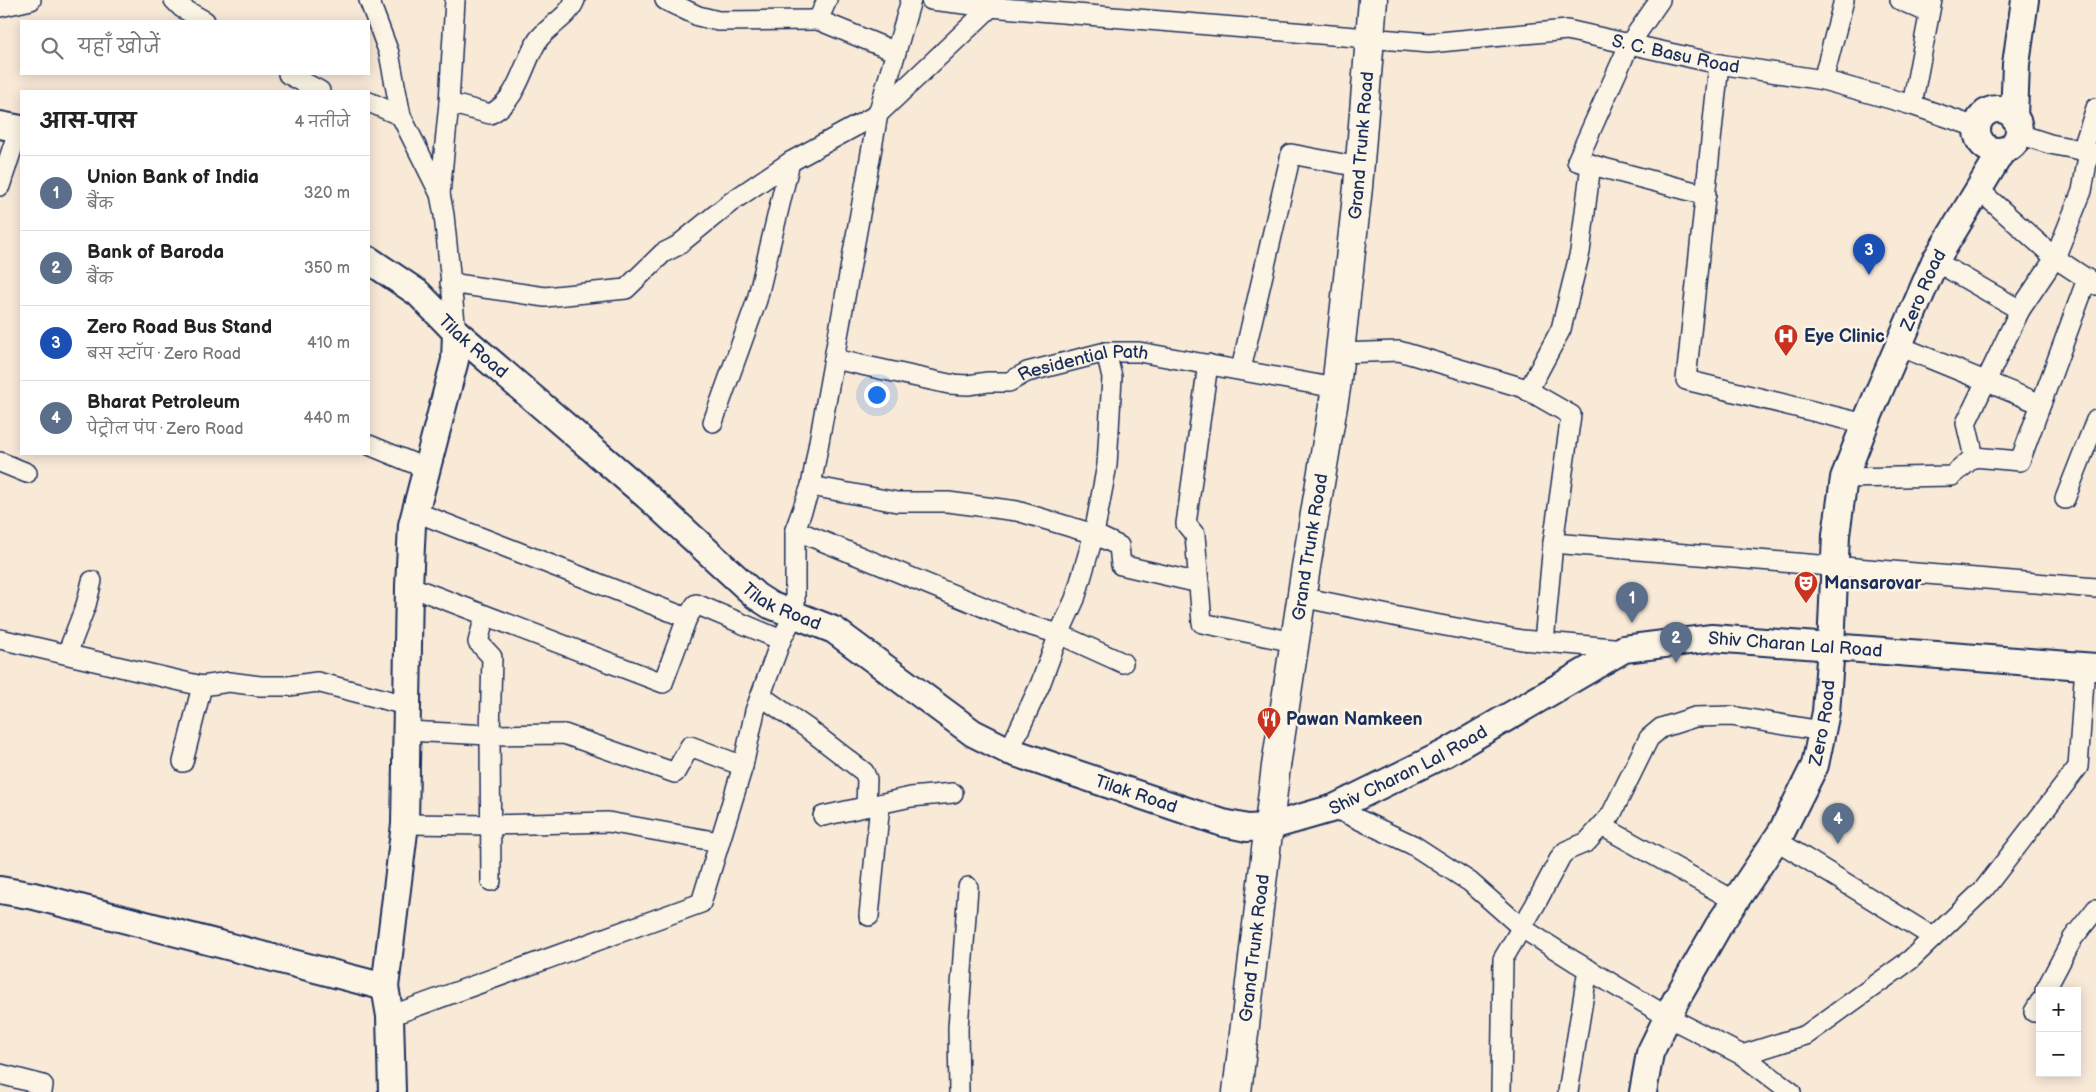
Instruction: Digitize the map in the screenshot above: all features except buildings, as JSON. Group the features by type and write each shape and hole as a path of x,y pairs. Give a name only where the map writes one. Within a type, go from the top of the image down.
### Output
{"main road":[{"name":"Grand Trunk Road","path":"1237,1092 1268,827 1294,642 1336,388 1360,167 1372,0"},
{"path":"1997,131 2016,64 2025,0"},
{"name":"Zero Road","path":"1643,1092 1650,1053 1668,1017 1719,925 1776,840 1815,765 1826,712 1836,535 1844,478 1935,260 1978,189 1997,131"},
{"name":"Tilak Road","path":"370,261 418,293 456,332 647,496 756,596 770,604 834,630 973,733 1009,751 1223,823 1247,828 1268,827"},
{"path":"392,1092 390,1016 385,987 405,824 406,705 412,525 455,360 456,332"},
{"name":"Shiv Charan Lal Road","path":"1268,827 1334,808 1446,753 1624,649 1712,638 2090,666"},
{"path":"0,890 34,896 385,987"}],"street":[{"path":"0,7 31,0"},
{"path":"174,0 182,8 203,20"},
{"path":"369,0 389,53 401,116 440,194 444,215 456,332"},
{"path":"440,194 449,103 455,0"},
{"path":"449,103 490,114 502,108 518,83 539,39 572,9 575,0"},
{"path":"665,0 698,16 718,22 818,20 896,52"},
{"path":"818,20 827,0"},
{"path":"390,1016 701,903 743,766 755,711 781,640 795,613 795,530 811,486 878,114 911,0"},
{"name":"S. C. Basu Road","path":"931,0 1429,43 1567,30 1719,64 1823,80 1997,131 2089,151"},
{"path":"1660,0 1630,43 1577,161 1706,195"},
{"path":"1823,80 1844,0"},
{"path":"1900,0 1930,7 1912,105"},
{"path":"450,282 545,297 626,289 663,253 677,246 731,202 790,162 878,114 994,4"},
{"path":"1719,64 1686,380 1865,424"},
{"path":"290,75 318,90"},
{"path":"370,102 401,116"},
{"path":"1974,457 1966,423 2020,310 2055,258 2082,191 2096,108"},
{"path":"0,186 13,127"},
{"path":"1241,369 1290,154 1360,167"},
{"path":"714,422 757,300 790,162"},
{"path":"1528,391 1560,330 1580,252 1591,164"},
{"path":"1844,478 1952,476 1974,457 2020,461 2091,282 2055,258 1978,189"},
{"path":"1935,260 2020,310"},
{"path":"1899,346 2041,404"},
{"path":"1340,353 1399,351 1528,391 1571,415 1554,543 1544,642"},
{"path":"1009,751 1040,685 1059,634 1076,599 1094,534 1107,465 1112,377 1106,352"},
{"name":"Residential Path","path":"834,359 949,384 968,385 988,382 1009,382 1027,372 1106,352 1139,352 1241,369 1336,388"},
{"path":"1208,364 1186,524 1195,535 1202,623 1294,642"},
{"path":"2065,499 2096,420"},
{"path":"370,446 426,469"},
{"path":"0,462 27,473"},
{"path":"811,486 897,502 948,502 1017,511 1094,534 1119,546 1121,564 1199,583"},
{"path":"416,512 687,618"},
{"path":"795,530 1025,624 1059,634 1123,663"},
{"path":"1554,543 2096,588"},
{"path":"67,654 86,605 92,581"},
{"path":"409,586 663,683 687,618 696,604 781,640"},
{"path":"1301,596 1412,620 1522,640 1624,649"},
{"path":"485,616 478,642 492,657 490,735 491,881"},
{"path":"0,639 202,686 229,682 260,686 289,686 318,682 406,705"},
{"path":"1742,1055 1806,1035 1910,960 1984,889 2087,765 2090,666"},
{"path":"183,762 202,686"},
{"path":"761,696 807,728 864,772 873,805 870,916"},
{"path":"1501,1092 1503,959 1522,928 1560,856 1586,842 1611,815 1649,738 1661,728 1696,717 1731,716 1822,731"},
{"path":"406,731 490,735 564,734 675,773 690,746 743,766"},
{"path":"823,816 873,805 952,793"},
{"path":"1334,808 1414,845 1470,882 1522,928 1668,1017 1742,1055 1791,1092"},
{"path":"405,824 490,825 608,822 719,842"},
{"path":"1602,826 1735,901"},
{"path":"1776,840 1933,937"},
{"path":"959,1092 958,1028 968,887"},
{"path":"2048,987 2073,938 2096,909"},
{"path":"1568,1092 1588,969"},
{"path":"0,1074 43,1085 42,1092"}],"place":[{"name":"Zero Road Bus Stand","path":"1869,275"},
{"name":"Eye Clinic","path":"1786,357"},
{"name":"Mansarovar","path":"1806,604"},
{"name":"Union Bank of India","path":"1632,623"},
{"name":"Bank of Baroda","path":"1676,663"},
{"name":"Pawan Namkeen","path":"1269,740"},
{"name":"Bharat Petroleum","path":"1838,844"}]}
